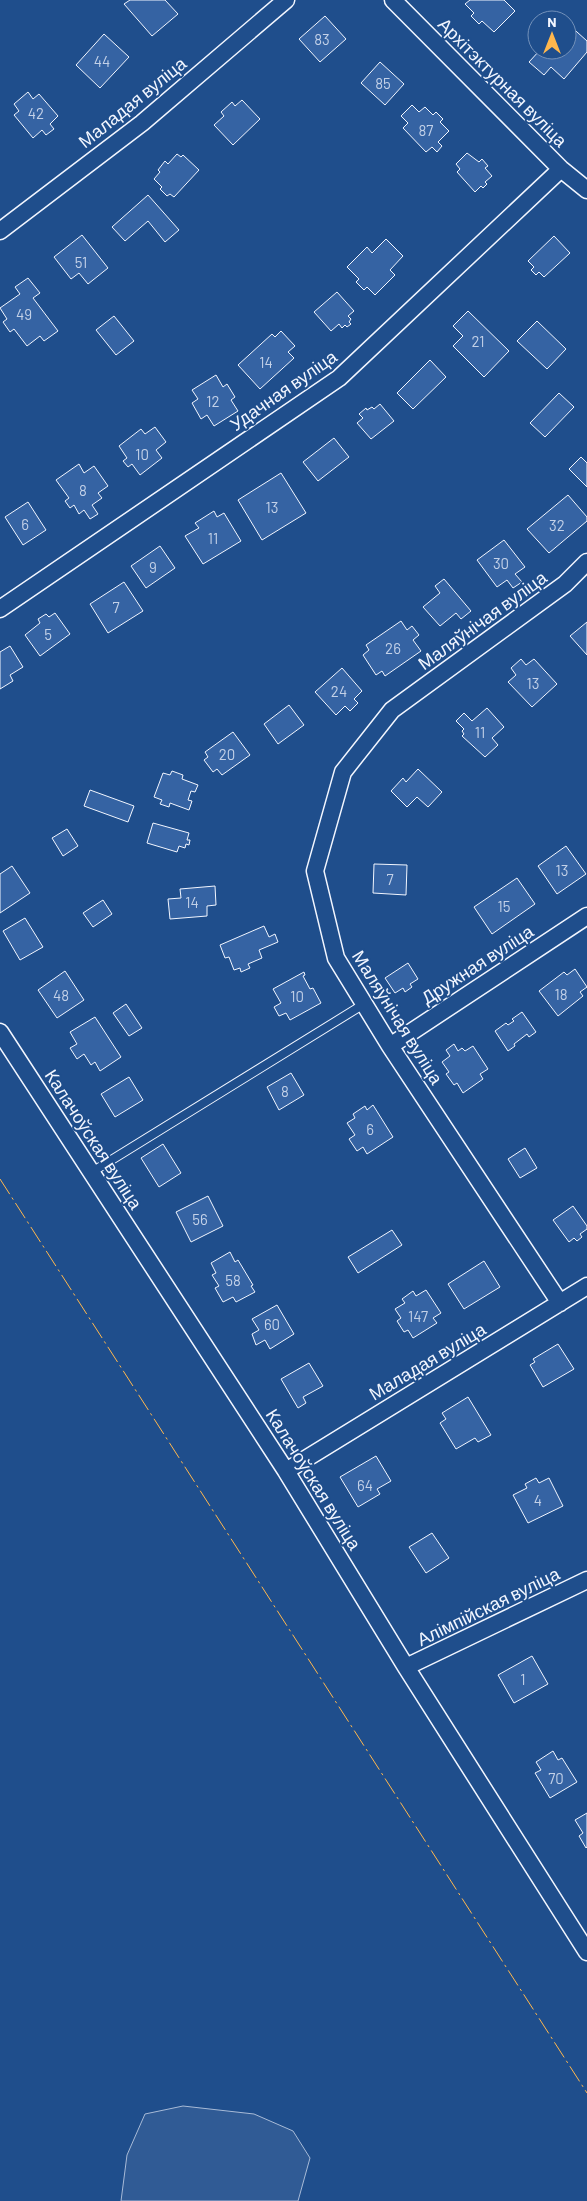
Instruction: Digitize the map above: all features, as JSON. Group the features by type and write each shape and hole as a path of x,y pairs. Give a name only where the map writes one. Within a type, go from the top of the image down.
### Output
{"street":[{"name":"Маладая вуліца","path":"0,231 142,123 286,0"},
{"name":"Архітэктурная вуліца","path":"394,0 561,169 587,190"},
{"name":"Удачная вуліца","path":"0,609 339,378 561,169"},
{"name":"Маляўнічая вуліца","path":"560,1303 390,1046 336,958 315,870 343,772 392,710 565,584 587,562"},
{"name":"Дружная вуліца","path":"390,1046 587,916"},
{"name":"Калачоўская вуліца","path":"0,1032 286,1470 406,1667 587,1952"},
{"name":"Маладая вуліца","path":"286,1470 587,1286"},
{"name":"Алімпійская вуліца","path":"406,1667 587,1580"}],"lane":[{"path":"92,1172 364,1004"}],"shaded area":[{"path":"183,2106 254,2114 293,2131 310,2158 298,2201 121,2201 127,2155 145,2114"}],"building":[{"path":"130,0 165,0 178,14 152,36 124,4"},
{"path":"470,0 504,0 515,11 494,32 482,21 479,24 471,16 474,13 465,4"},
{"path":"325,16 346,39 320,62 299,39"},
{"path":"577,32 587,41 587,52 564,79 551,67 544,75 529,62 531,60 577,60"},
{"path":"104,34 129,57 100,88 76,65"},
{"path":"380,62 404,84 385,105 361,83"},
{"path":"28,92 33,99 39,94 58,116 50,124 54,129 46,135 42,130 33,138 14,115 19,111 14,104"},
{"path":"242,100 260,119 233,145 214,125 224,116 221,112 232,102 235,106"},
{"path":"412,105 419,112 425,107 433,115 436,112 443,119 440,122 449,131 438,142 442,146 437,152 432,147 426,152 403,128 408,123 401,116"},
{"path":"467,153 479,162 482,159 488,166 485,168 492,176 485,182 487,184 483,188 481,186 475,192 457,172 460,169 456,164"},
{"path":"177,154 181,157 183,155 199,170 174,197 170,194 167,196 154,179 165,161 168,164"},
{"path":"148,195 179,230 165,242 148,221 125,241 112,227"},
{"path":"82,235 108,268 88,284 79,273 71,279 54,257"},
{"path":"554,236 570,253 544,277 539,272 536,275 531,270 534,267 528,261"},
{"path":"386,239 403,256 390,270 395,275 375,295 367,287 364,290 356,282 359,279 347,267 367,247 372,253"},
{"path":"28,278 40,293 33,298 58,331 44,341 40,336 27,346 14,329 10,332 3,322 7,319 0,308 20,294 15,287"},
{"path":"337,292 354,311 348,316 351,319 349,322 351,324 347,327 345,325 342,328 339,324 331,331 314,312"},
{"path":"468,311 509,351 484,377 453,346 463,336 453,326"},
{"path":"114,316 134,341 116,355 96,330"},
{"path":"537,321 566,349 547,369 517,341"},
{"path":"281,331 295,346 288,352 294,358 260,389 238,365 272,334 275,337"},
{"path":"430,360 446,377 413,409 397,393"},
{"path":"216,375 223,387 227,384 235,397 231,400 238,411 214,426 207,415 201,419 192,403 198,399 192,390"},
{"path":"559,393 574,407 545,437 530,423"},
{"path":"380,404 394,421 371,439 357,423 363,418 359,414 366,408 367,410 372,407 374,409"},
{"path":"155,427 166,442 156,450 162,458 140,475 132,464 128,467 123,461 127,458 119,446 141,429 145,434"},
{"path":"334,438 349,457 318,481 303,462"},
{"path":"581,457 587,463 587,487 569,469"},
{"path":"79,464 84,473 94,466 108,486 98,493 102,498 92,505 98,514 90,519 84,510 79,514 74,505 70,508 65,501 69,498 56,480"},
{"path":"281,473 306,513 262,540 238,500"},
{"path":"568,495 587,517 587,521 549,553 527,529"},
{"path":"28,502 46,530 23,545 5,517"},
{"path":"214,511 217,517 224,513 241,541 203,564 185,536 199,528 195,523"},
{"path":"504,540 525,567 515,574 522,582 513,588 507,580 497,587 477,560"},
{"path":"160,546 175,568 146,588 131,566"},
{"path":"444,579 471,611 461,619 456,613 440,626 423,607 440,593 435,586"},
{"path":"124,582 143,611 108,633 90,604"},
{"path":"55,613 70,634 40,656 25,635 40,623 38,619 46,614 49,617"},
{"path":"401,621 407,630 412,626 419,635 413,640 421,651 385,676 382,671 376,675 363,655 369,650 366,645"},
{"path":"587,622 587,655 570,636"},
{"path":"10,646 23,667 10,675 13,681 0,689 0,652"},
{"path":"521,659 526,665 534,659 557,684 532,707 508,682 516,675 511,668"},
{"path":"342,668 362,691 354,699 358,703 350,711 345,706 336,715 315,692"},
{"path":"289,705 304,725 278,744 264,724"},
{"path":"487,708 504,727 492,738 498,745 485,757 462,736 464,729 456,721 464,713 472,721"},
{"path":"233,732 250,755 222,775 217,769 213,772 204,760 208,757 205,752"},
{"path":"418,769 442,792 428,807 417,797 407,807 391,791 403,778 406,782"},
{"path":"172,771 183,775 182,779 198,785 195,792 191,791 188,800 192,801 189,810 170,803 169,807 160,804 162,800 154,797 163,773 170,775"},
{"path":"90,790 134,806 128,822 84,806"},
{"path":"153,823 189,833 187,840 190,840 189,845 186,844 185,848 179,846 177,852 147,843"},
{"path":"67,829 78,846 63,856 52,838"},
{"path":"566,846 586,874 557,894 538,866"},
{"path":"374,864 407,865 406,895 373,893"},
{"path":"12,866 30,893 0,913 0,874"},
{"path":"517,878 535,904 492,934 474,907"},
{"path":"215,886 216,905 207,906 207,916 170,919 168,899 181,898 180,889"},
{"path":"103,900 112,914 93,927 83,913"},
{"path":"25,918 43,947 20,960 3,931"},
{"path":"264,926 269,937 275,934 278,942 259,950 262,958 248,964 250,968 241,972 240,968 234,970 229,957 225,958 220,945"},
{"path":"408,963 418,979 410,984 412,987 405,992 403,988 395,993 385,978"},
{"path":"575,969 587,987 580,992 583,996 558,1016 539,991 564,972 567,975"},
{"path":"65,971 84,1000 57,1018 38,990"},
{"path":"304,972 305,975 303,976 310,989 313,988 321,1003 290,1020 286,1013 279,1016 274,1007 281,1003 273,989"},
{"path":"126,1004 142,1028 129,1036 113,1013"},
{"path":"522,1012 536,1032 529,1037 527,1034 508,1051 495,1031 506,1023 508,1025 514,1021 512,1019"},
{"path":"95,1017 121,1057 100,1071 95,1062 91,1065 84,1054 77,1059 70,1048 77,1044 70,1032"},
{"path":"454,1044 458,1051 462,1048 465,1051 473,1046 488,1069 480,1074 483,1079 463,1093 457,1083 454,1085 446,1074 449,1072 442,1062 450,1056 446,1050"},
{"path":"291,1073 304,1095 279,1110 267,1087"},
{"path":"129,1077 143,1100 115,1117 101,1094"},
{"path":"373,1105 393,1137 367,1154 363,1147 357,1151 349,1139 355,1135 347,1123 355,1118 353,1114 365,1106 367,1110"},
{"path":"163,1144 181,1173 159,1187 141,1158"},
{"path":"525,1148 537,1168 520,1178 508,1159"},
{"path":"208,1196 223,1226 191,1242 176,1212"},
{"path":"573,1206 587,1226 587,1229 580,1234 582,1237 577,1241 574,1238 569,1242 553,1220"},
{"path":"392,1230 402,1245 358,1273 348,1257"},
{"path":"230,1252 235,1262 238,1260 253,1285 251,1286 255,1292 236,1302 233,1297 223,1302 215,1288 219,1286 212,1275 216,1273 211,1263"},
{"path":"484,1261 500,1287 464,1309 448,1284"},
{"path":"426,1290 441,1313 433,1318 437,1323 413,1338 408,1330 404,1332 397,1321 401,1318 395,1309 405,1303 402,1299 413,1291 416,1296"},
{"path":"277,1305 294,1334 270,1349 265,1340 256,1345 252,1334 259,1330 252,1319"},
{"path":"558,1344 574,1369 543,1387 530,1365 535,1362 533,1359"},
{"path":"309,1363 323,1386 303,1397 306,1403 298,1408 281,1379"},
{"path":"468,1397 491,1435 478,1442 475,1438 456,1449 440,1423 446,1419 442,1413"},
{"path":"376,1456 391,1481 377,1489 380,1494 358,1507 340,1477"},
{"path":"536,1478 539,1483 549,1478 563,1506 528,1523 513,1495 527,1488 525,1484"},
{"path":"432,1533 449,1558 426,1573 409,1547"},
{"path":"532,1656 548,1684 514,1703 498,1675"},
{"path":"553,1751 558,1760 562,1758 577,1782 550,1798 535,1773 541,1770 536,1762"},
{"path":"587,1813 586,1848 579,1836 583,1833 575,1820"}],"power":[{"path":"0,1179 587,2093"}]}
